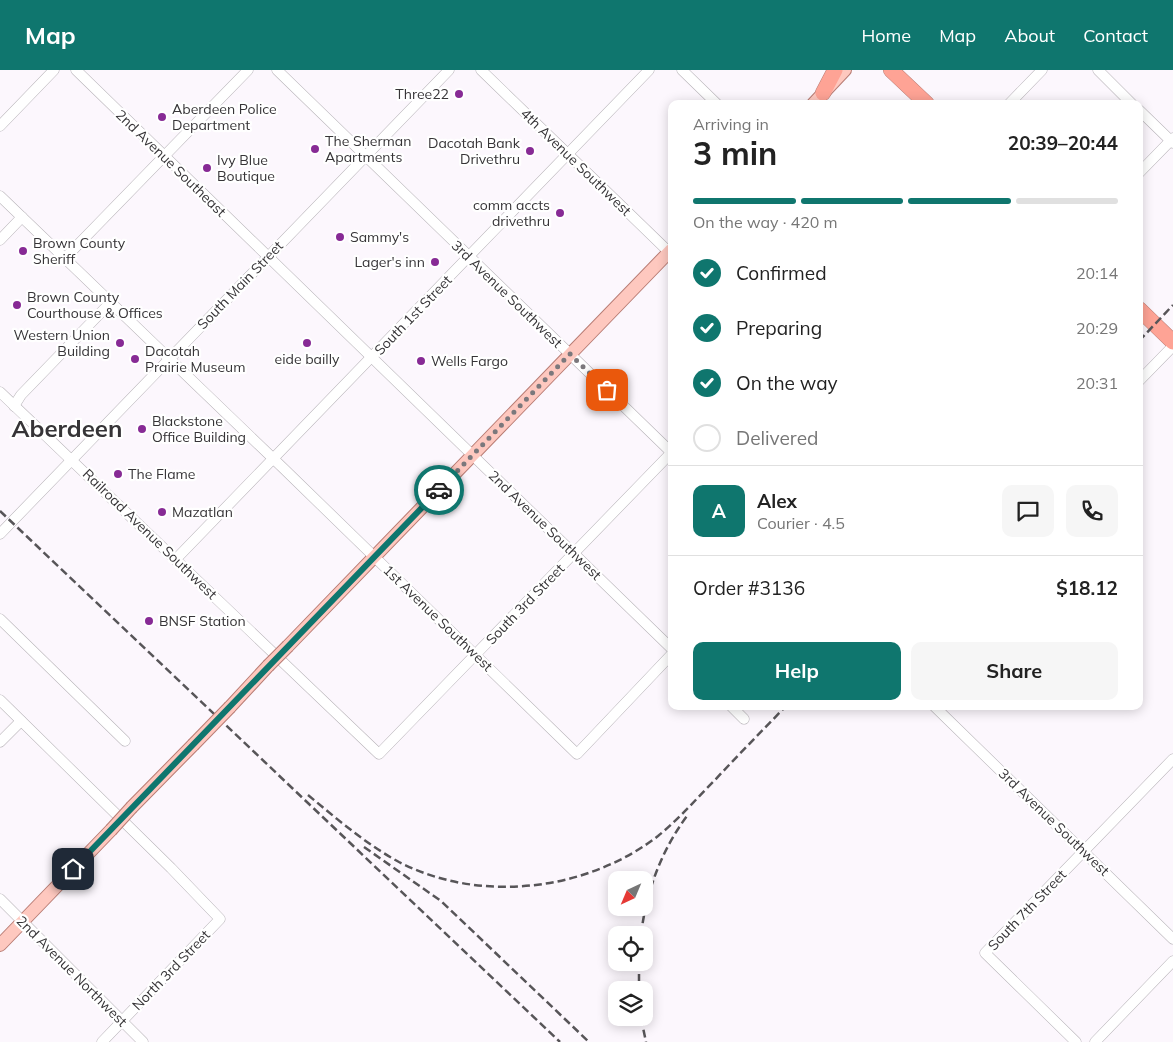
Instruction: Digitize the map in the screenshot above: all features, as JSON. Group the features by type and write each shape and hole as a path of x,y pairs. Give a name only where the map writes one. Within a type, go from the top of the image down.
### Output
{"highway":[{"path":"818,98 835,70"},
{"path":"892,70 923,100"},
{"path":"1143,313 1173,344"}],"main road":[{"path":"818,98 845,70"},
{"path":"0,945 374,556 668,255"}],"street":[{"path":"0,126 54,70"},
{"name":"2nd Avenue Southeast","path":"76,70 268,257"},
{"path":"65,258 248,70"},
{"name":"3rd Avenue Southwest","path":"277,70 668,449"},
{"name":"South Main Street","path":"0,534 449,70"},
{"name":"4th Avenue Southwest","path":"481,70 668,249"},
{"name":"South 1st Street","path":"176,559 649,70"},
{"path":"682,70 712,100"},
{"path":"1013,100 1042,70"},
{"path":"1098,70 1128,100"},
{"path":"1143,114 1172,141 1143,169"},
{"name":"1st Avenue Southwest","path":"0,196 170,358 577,754 668,658"},
{"path":"0,240 22,217"},
{"name":"2nd Avenue Southwest","path":"268,257 668,645"},
{"path":"14,406 21,395 110,302"},
{"path":"1143,378 1173,344"},
{"name":"Railroad Avenue Southwest","path":"0,392 379,754"},
{"name":"South 3rd Street","path":"379,754 668,455"},
{"path":"0,619 125,741"},
{"path":"0,700 21,721 0,742"},
{"path":"735,710 744,719"},
{"name":"3rd Avenue Southwest","path":"938,710 1173,939"},
{"name":"North 3rd Street","path":"21,721 171,868 220,919 102,1042"},
{"name":"South 7th Street","path":"1076,1042 986,954 1173,759"},
{"name":"2nd Avenue Northwest","path":"0,899 143,1042"},
{"path":"1095,1042 1173,961"}],"railway":[{"path":"1143,337 1173,305"},
{"path":"0,511 560,1042"},
{"path":"308,795 375,847 399,862 430,875 464,883 498,887 532,885 566,879 599,869 630,855 658,836 687,809 782,710"},
{"path":"642,926 656,872 670,843 687,816"},
{"path":"364,847 441,901 589,1042"},
{"path":"639,971 639,981"},
{"path":"643,1026 646,1042"}],"way so far":[{"path":"439,490 570,354 607,390"}],"place":[{"name":"Three22","path":"459,94"},
{"name":"Aberdeen Police Department","path":"162,117"},
{"name":"The Sherman Apartments","path":"315,149"},
{"name":"Dacotah Bank Drivethru","path":"530,151"},
{"name":"Ivy Blue Boutique","path":"207,168"},
{"name":"comm accts drivethru","path":"560,213"},
{"name":"Sammy's","path":"340,237"},
{"name":"Brown County Sheriff","path":"23,251"},
{"name":"Lager's inn","path":"435,262"},
{"name":"Brown County Courthouse & Offices","path":"17,305"},
{"name":"Western Union Building","path":"120,343"},
{"name":"eide bailly","path":"307,343"},
{"name":"Dacotah Prairie Museum","path":"135,359"},
{"name":"Wells Fargo","path":"421,361"},
{"name":"Blackstone Office Building","path":"142,429"},
{"name":"The Flame","path":"118,474"},
{"name":"Mazatlan","path":"162,512"},
{"name":"BNSF Station","path":"149,621"}],"district":[{"name":"Aberdeen","path":"67,428"}],"route":[{"path":"73,869 439,490"}]}
